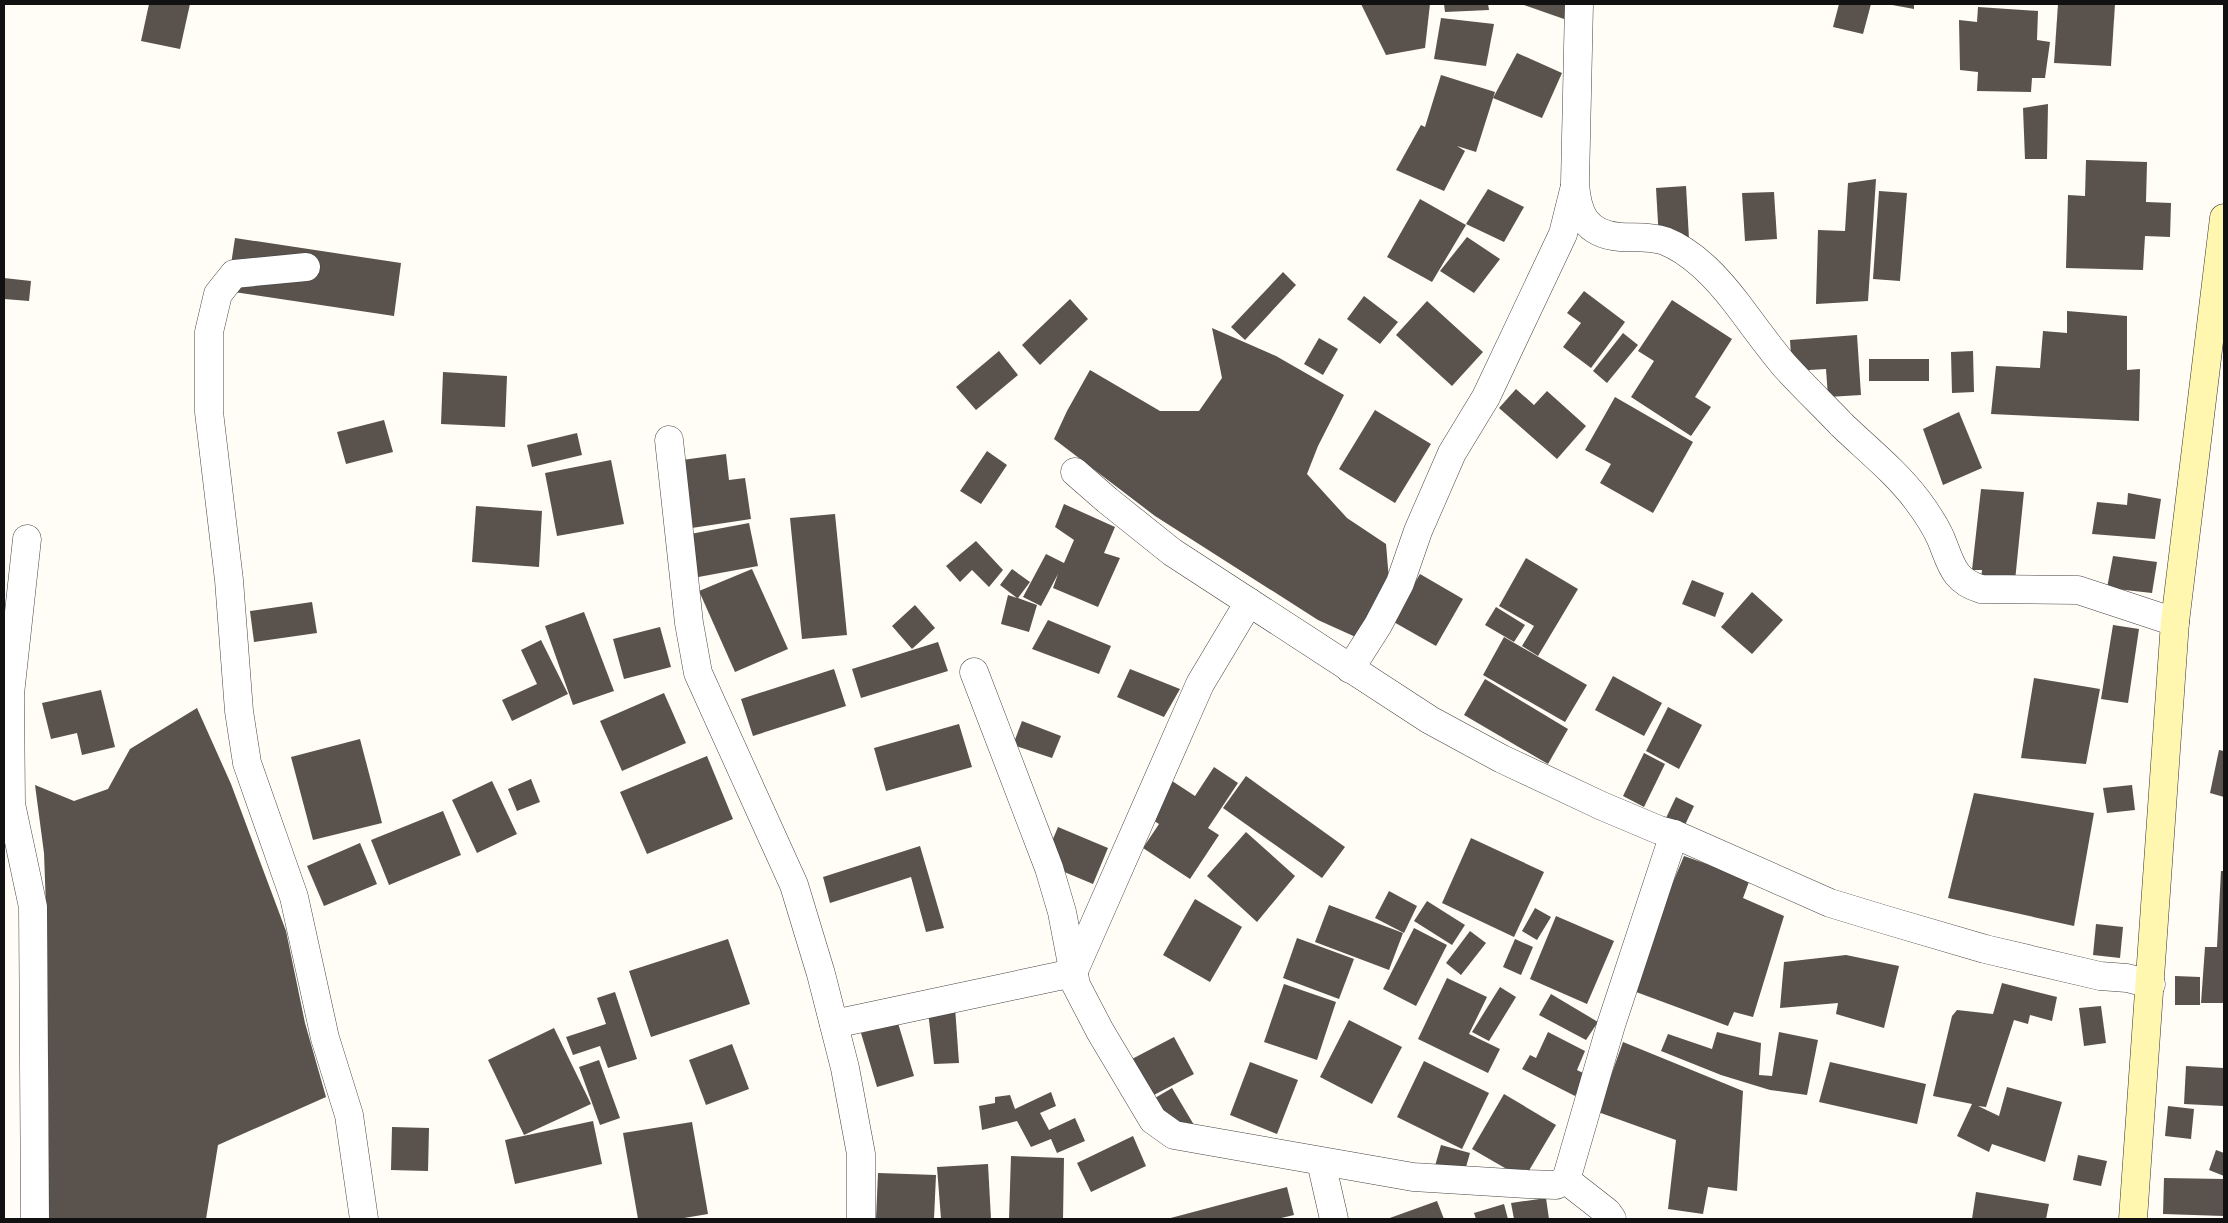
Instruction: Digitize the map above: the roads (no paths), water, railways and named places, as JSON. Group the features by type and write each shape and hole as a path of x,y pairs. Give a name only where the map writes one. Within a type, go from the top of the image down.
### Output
{"street":[{"path":"1579,4 1575,125 1577,204 1582,216 1594,229 1603,234 1620,237 1641,236 1663,241 1681,249 1715,278 1732,297 1783,364 1903,483 1935,528 1954,572 1968,585 1981,589 2078,590 2176,622"},
{"path":"1350,668 1378,625 1400,584 1418,531 1452,453 1486,397 1564,234 1576,182"},
{"path":"2133,1219 2176,622 2224,218"},
{"path":"306,267 234,274 218,294 209,332 209,412 229,580 238,711 247,762 294,897 325,1038 349,1115 364,1219"},
{"path":"668,440 689,624 698,673 794,885 845,1068 862,1154 861,1219"},
{"path":"1075,472 1164,546 1430,720 1502,759 1621,815 1674,834 1830,903 1985,949 2100,976 2126,978 2151,984"},
{"path":"27,539 10,694 12,804 33,907 35,1219"},
{"path":"1073,973 1200,684 1249,602"},
{"path":"974,672 1049,868 1062,912 1076,985 1100,1031 1154,1120 1174,1135 1378,1173 1427,1178 1556,1185 1566,1180 1611,1025 1674,834"},
{"path":"834,1024 1073,973"},
{"path":"1321,1162 1334,1219"},
{"path":"1566,1180 1607,1212 1612,1219"}]}
